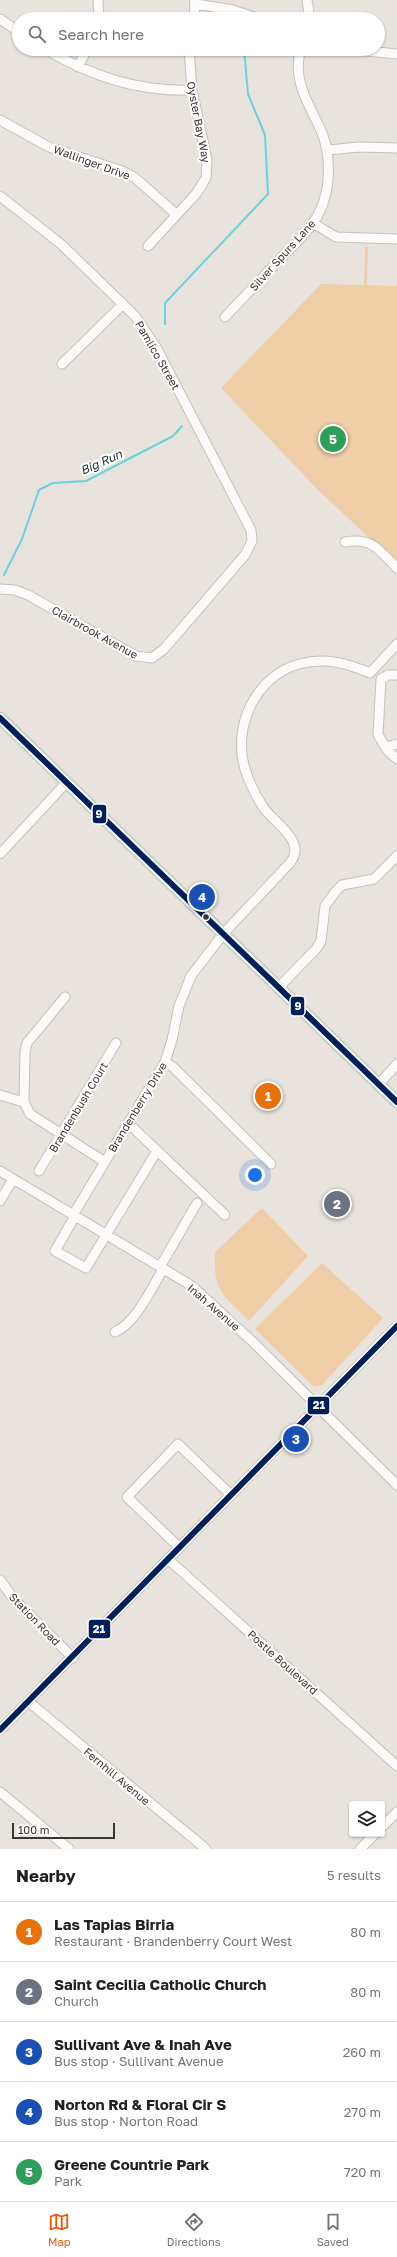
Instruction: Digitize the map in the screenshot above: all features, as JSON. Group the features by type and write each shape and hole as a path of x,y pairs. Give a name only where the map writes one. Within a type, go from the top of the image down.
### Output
{"main road":[{"path":"0,718 397,1102"}],"street":[{"path":"98,0 99,12"},
{"path":"307,0 309,12"},
{"path":"195,12 196,2 239,12"},
{"path":"0,19 12,27"},
{"path":"385,53 397,54"},
{"path":"58,56 91,73 120,83 160,90 192,90"},
{"path":"78,67 84,56"},
{"name":"Oyster Bay Way","path":"148,246 202,187 207,170 192,90 190,56"},
{"name":"Silver Spurs Lane","path":"225,316 313,223 323,200 328,164 328,150 320,127 304,95 298,74 300,56"},
{"name":"Wallinger Drive","path":"0,120 50,147 122,171 134,177 176,214"},
{"path":"328,150 359,147 397,148"},
{"name":"Pamlico Street","path":"0,196 62,245 135,316 156,347 251,530 252,541 245,555"},
{"path":"313,223 336,237 397,239"},
{"path":"62,364 123,304"},
{"path":"345,542 359,539 373,545 397,568"},
{"name":"Clairbrook Avenue","path":"0,589 15,590 28,595 136,656 152,658 164,649 245,555"},
{"name":"Brandenberry Drive","path":"107,1235 86,1268 55,1251 74,1215 165,1062 186,986 195,970 224,933 289,864 296,850 293,840 263,808 244,768 242,739 243,725 251,703 268,682 277,674 296,665 311,661 335,661 370,673 397,644"},
{"path":"397,675 384,676 380,683 378,735 386,748 397,759"},
{"path":"386,748 397,744"},
{"path":"0,854 67,782"},
{"path":"279,987 316,949 321,941 325,906 336,891 342,885 374,879 397,856"},
{"path":"65,997 27,1043 25,1052 24,1102 30,1114 105,1162"},
{"name":"Brandenbush Court","path":"39,1171 116,1043"},
{"path":"165,1062 173,1067 271,1164"},
{"path":"379,1084 397,1064"},
{"path":"0,1095 24,1102"},
{"path":"128,1123 225,1215"},
{"path":"107,1235 157,1151"},
{"name":"Inah Avenue","path":"0,1171 192,1286 213,1303 397,1485"},
{"path":"0,1201 13,1179"},
{"path":"115,1332 122,1329 130,1322 162,1268 197,1203"},
{"path":"0,1730 73,1658 397,1326"},
{"path":"179,1548 126,1497 178,1444 231,1495"},
{"name":"Postle Boulevard","path":"168,1559 397,1766"},
{"name":"Station Road","path":"0,1580 13,1598 73,1658"},
{"name":"Fernhill Avenue","path":"28,1702 206,1849"},
{"path":"0,1792 69,1849"},
{"path":"385,1824 397,1812"},
{"path":"360,1849 372,1837"}],"shaded area":[{"path":"365,247 368,247 367,285 397,286 397,564 318,490 221,388 321,284 364,285"},
{"path":"262,1208 308,1256 249,1321 226,1298 218,1284 216,1276 215,1252"},
{"path":"322,1263 383,1318 322,1385 314,1387 255,1329"}],"waterway":[{"path":"165,324 165,303 268,194 265,135 248,94 245,56"},
{"name":"Big Run","path":"4,575 22,539 39,490 53,483 86,481 173,436 182,426"}],"transit line":[{"name":"9","path":"0,718 397,1102"},
{"name":"21","path":"0,1730 397,1326"}],"place":[{"name":"Greene Countrie Park","path":"333,439"},
{"name":"Norton Rd & Floral Cir S","path":"202,897"},
{"name":"Las Tapias Birria","path":"268,1096"},
{"name":"Saint Cecilia Catholic Church","path":"337,1204"},
{"name":"Sullivant Ave & Inah Ave","path":"296,1439"}]}
